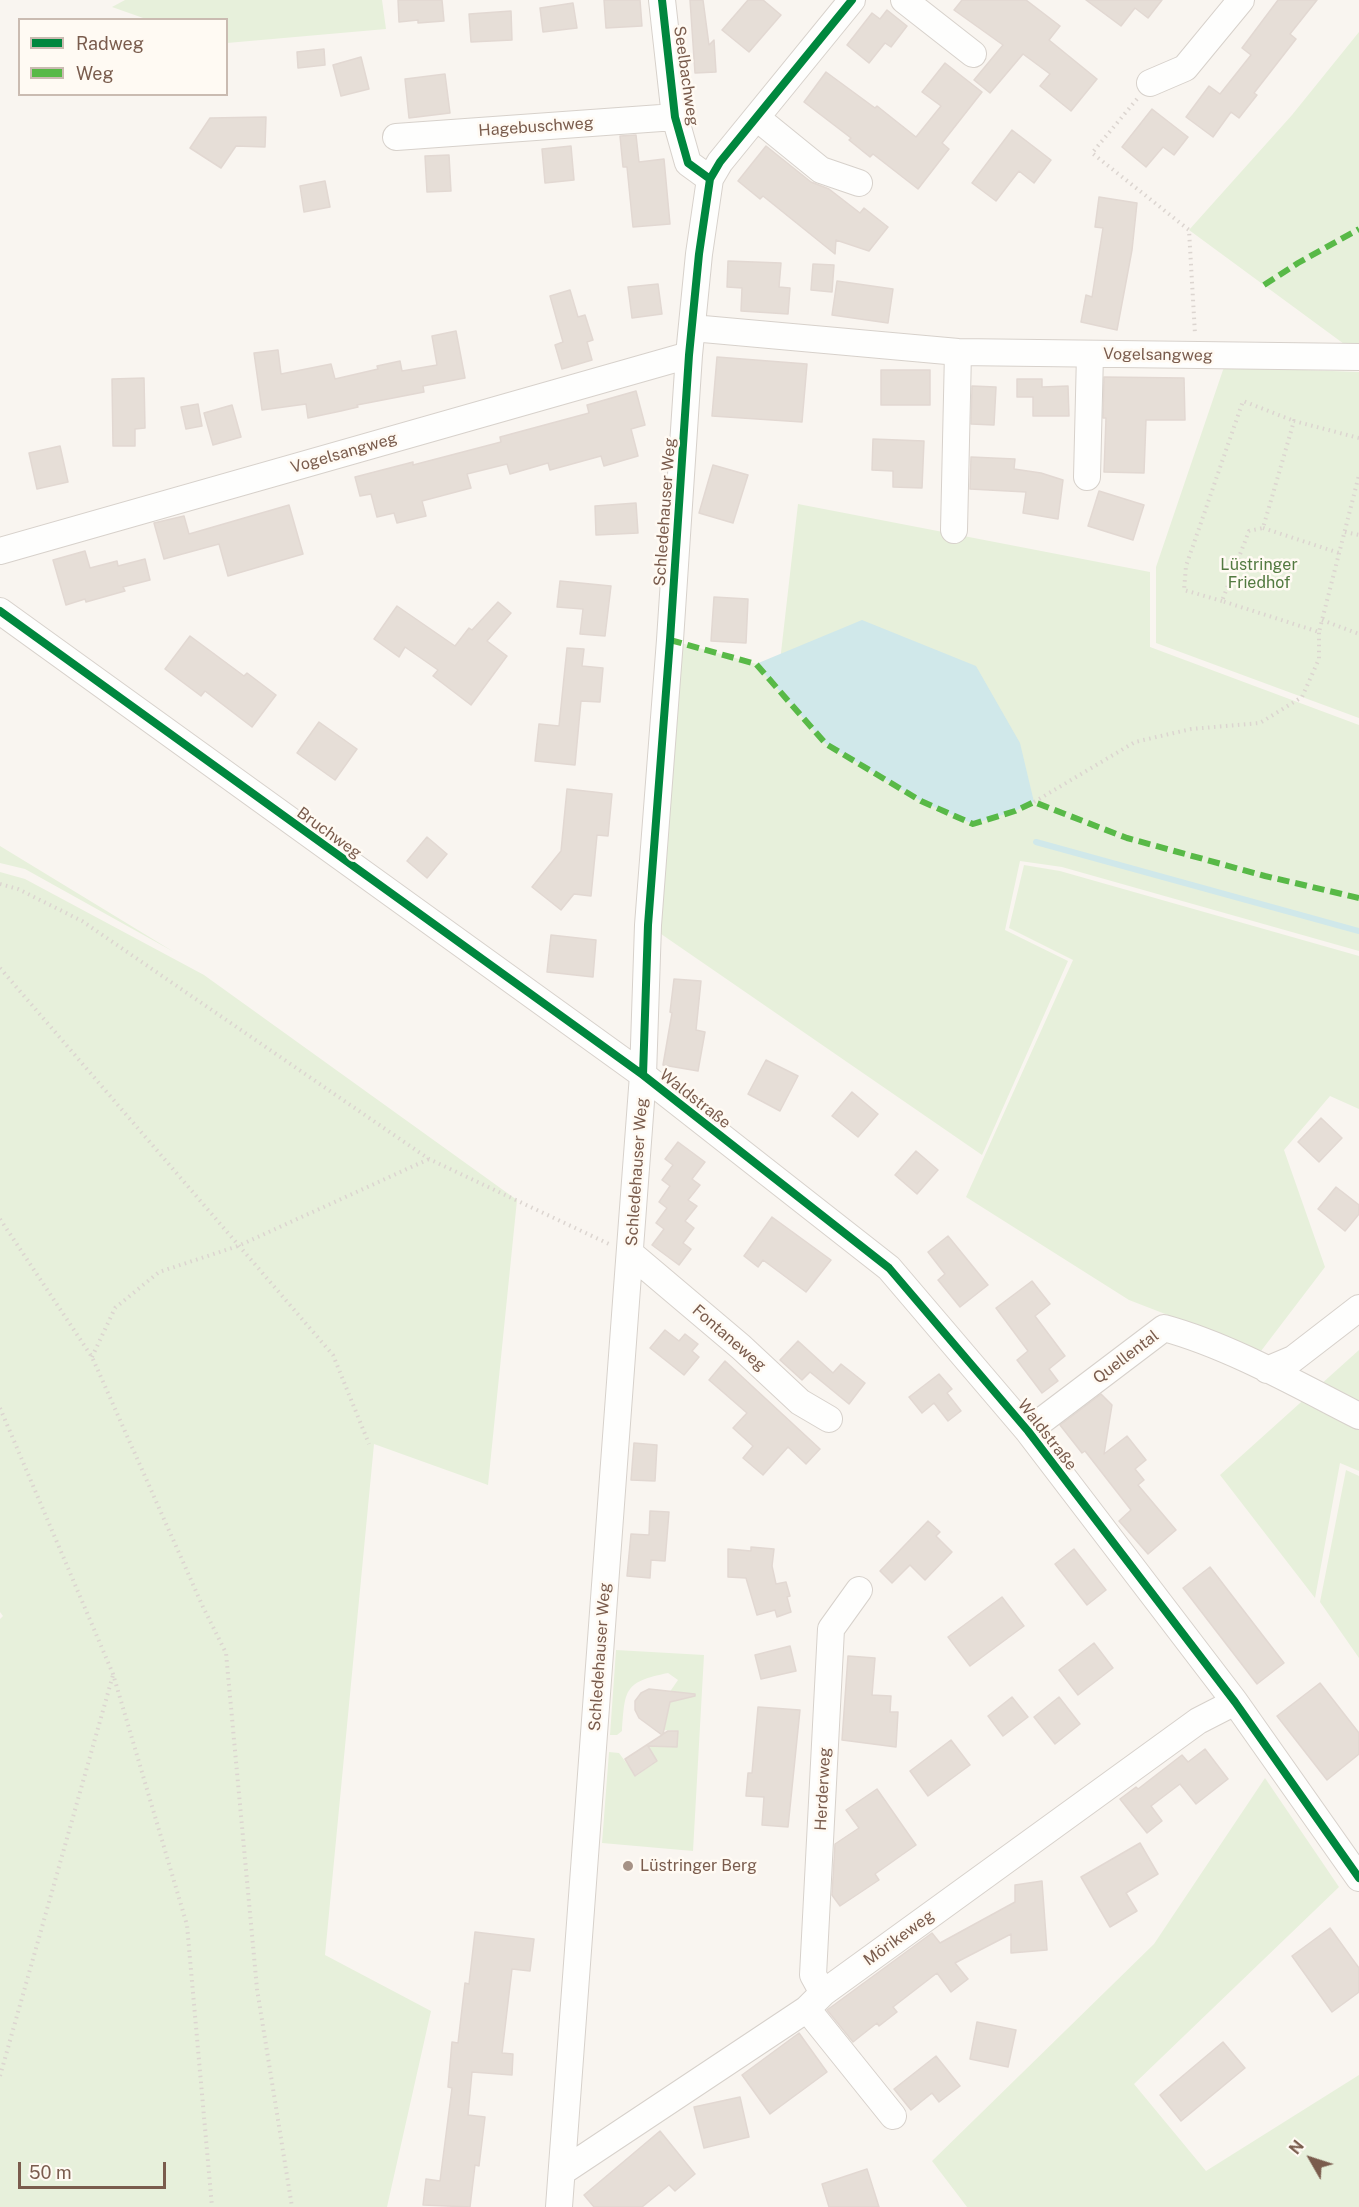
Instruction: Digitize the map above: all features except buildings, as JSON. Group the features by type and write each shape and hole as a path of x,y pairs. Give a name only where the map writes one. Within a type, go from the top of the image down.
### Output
{"street":[{"name":"Seelbachweg","path":"662,0 675,117 688,163 710,179"},
{"name":"Schledehauser Weg","path":"560,2207 602,1742 627,1288 643,1075 648,925 689,355 699,254 710,179 720,162 852,0"},
{"path":"904,0 973,54"},
{"path":"1150,82 1185,68 1241,0"},
{"name":"Hagebuschweg","path":"396,137 675,117"},
{"path":"757,118 820,170 858,183"},
{"name":"Vogelsangweg","path":"692,328 958,352 1359,357"},
{"path":"954,531 958,352"},
{"path":"1087,477 1090,354"},
{"name":"Vogelsangweg","path":"0,551 689,355"},
{"name":"Bruchweg","path":"0,610 643,1075"},
{"name":"Waldstraße","path":"643,1075 889,1268 1028,1431 1234,1702 1359,1878"},
{"name":"Fontaneweg","path":"631,1254 741,1347 801,1402 830,1419"},
{"path":"1267,1370 1293,1359 1359,1308"},
{"name":"Quellental","path":"1028,1431 1164,1328 1186,1334 1267,1370 1359,1416"},
{"name":"Herderweg","path":"859,1590 831,1629 813,1975 815,2001 893,2116"},
{"name":"Mörikeweg","path":"562,2172 815,2001 1198,1720 1234,1702"}],"path":[{"path":"1150,82 1092,153 1189,230 1196,356"},
{"path":"1319,632 1184,590 1186,566 1244,401 1294,421 1359,438"},
{"path":"1263,528 1294,421"},
{"path":"1034,802 1135,742 1191,729 1260,723 1302,697 1318,659 1319,632 1359,475"},
{"path":"1222,601 1249,531 1263,528 1339,553"},
{"path":"1345,532 1359,535"},
{"path":"1322,620 1359,634"},
{"path":"0,884 18,889 82,921 429,1159 631,1254"},
{"path":"0,968 333,1354 369,1444"},
{"path":"92,1357 115,1308 159,1272 238,1246 429,1159"},
{"path":"0,1219 92,1357 203,1607 226,1653 257,1989 292,2207"},
{"path":"0,1408 113,1674 188,1925 212,2207"},
{"path":"0,2076 113,1674"}],"green space":[{"path":"125,0 382,0 386,29 228,43 228,18 143,18 112,7"},
{"path":"1359,32 1359,355 1189,230 1292,115"},
{"name":"Lüstringer Friedhof","path":"1224,367 1359,372 1359,718 1156,643 1156,567"},
{"path":"798,504 1150,572 1150,647 1359,725 1359,951 1062,867 1020,861 1005,930 1068,961 982,1155 648,925 670,640 779,670"},
{"path":"0,846 174,952 25,869 0,863"},
{"path":"1024,865 1060,871 1359,956 1359,1109 1330,1096 1284,1150 1325,1267 1261,1351 1129,1300 966,1197 1073,960 1009,928"},
{"path":"0,872 25,879 204,975 517,1200 488,1485 374,1444 325,1955 431,2011 387,2207 0,2207 0,1619 3,1616 0,1612"},
{"path":"1359,1350 1359,1471 1340,1463 1315,1598 1220,1475"},
{"path":"1346,1470 1359,1476 1359,1658 1320,1602"},
{"path":"616,1650 704,1655 693,1851 602,1843 609,1752 619,1753 636,1776 657,1761 646,1745 656,1742 662,1747 677,1747 678,1731 663,1730 668,1705 667,1696 678,1680 668,1673 635,1684 626,1697 622,1731 617,1735 610,1735"},
{"path":"1265,1778 1339,1887 1134,2084 1206,2171 1359,2075 1359,2207 967,2207 932,2161 1154,1944"}],"water":[{"path":"862,620 976,666 1020,743 1034,802 1015,811 973,824 921,801 826,744 756,664"}],"waterway":[{"path":"1036,842 1359,931"}],"marked path":[{"path":"1264,285 1359,229"},
{"path":"670,640 756,664 826,744 921,801 973,824 1015,811 1034,802 1127,838 1265,876 1359,898"}],"cycle path":[{"path":"662,0 675,117 688,163 710,179"},
{"path":"643,1075 648,925 689,355 699,254 710,179 720,162 852,0"},
{"path":"0,611 643,1075 889,1268 1028,1431 1235,1702 1359,1878"}],"place":[{"name":"Lüstringer Berg","path":"628,1866"}]}
